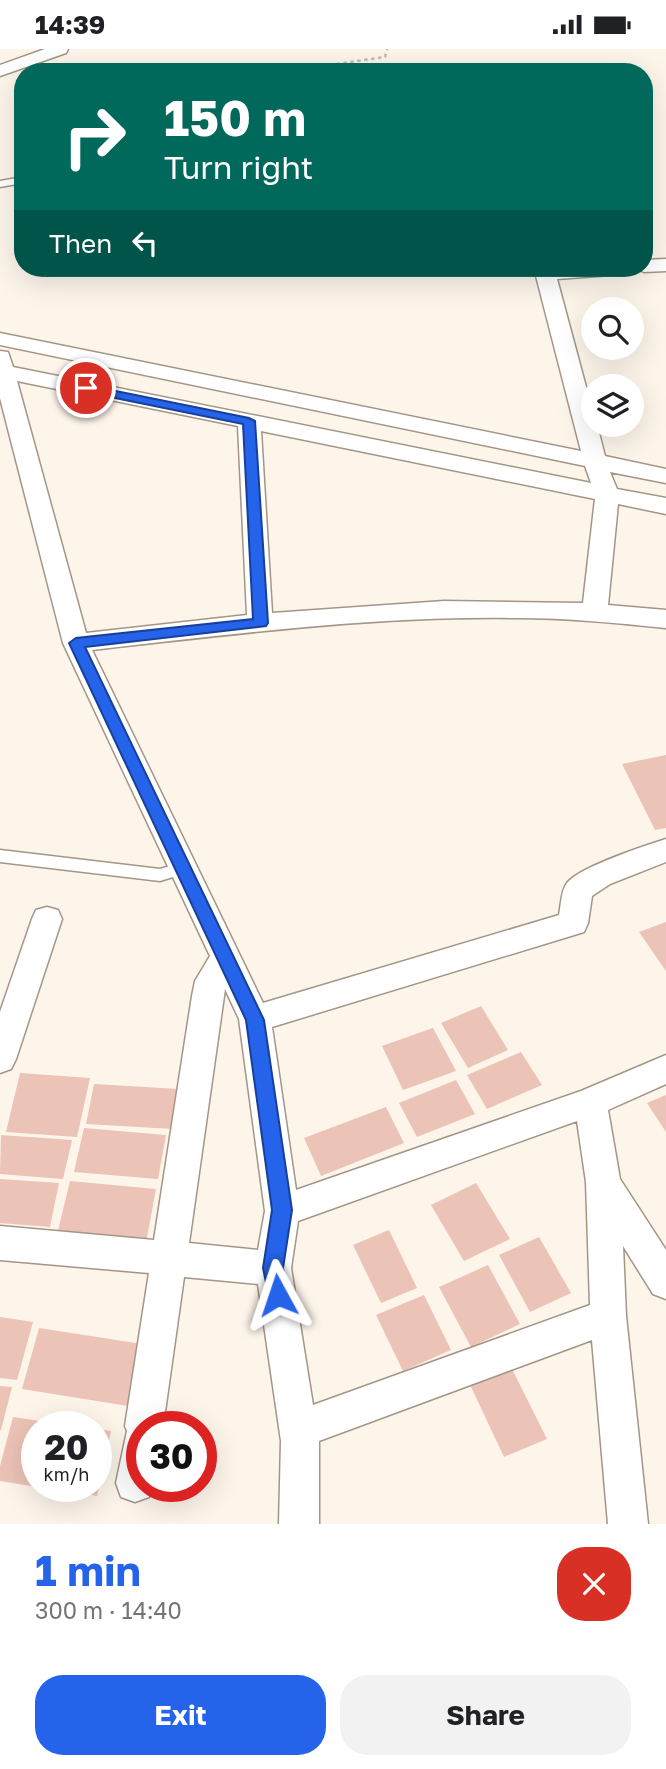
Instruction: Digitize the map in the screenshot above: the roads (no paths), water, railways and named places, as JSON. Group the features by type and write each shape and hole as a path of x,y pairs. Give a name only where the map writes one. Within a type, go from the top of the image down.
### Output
{"street":[{"path":"22,63 60,49"},
{"path":"545,277 595,462 607,494 595,610"},
{"path":"0,339 666,476"},
{"path":"299,1524 298,1430 273,1268 282,1210 255,1020 76,643 12,452 2,372 666,506"},
{"path":"249,421 260,623"},
{"path":"76,643 394,611 492,607 595,610 666,619"},
{"path":"255,1020 573,923 578,890 600,876 666,850"},
{"path":"0,1059 47,919"},
{"path":"146,1411 208,996 211,981 226,955"},
{"path":"282,1210 590,1102 666,1069"},
{"path":"590,1102 603,1182 608,1316 628,1524"},
{"path":"603,1182 666,1282"},
{"path":"0,1243 273,1268"},
{"path":"298,1430 608,1316"}],"lane":[{"path":"0,856 160,875 184,868"}]}
